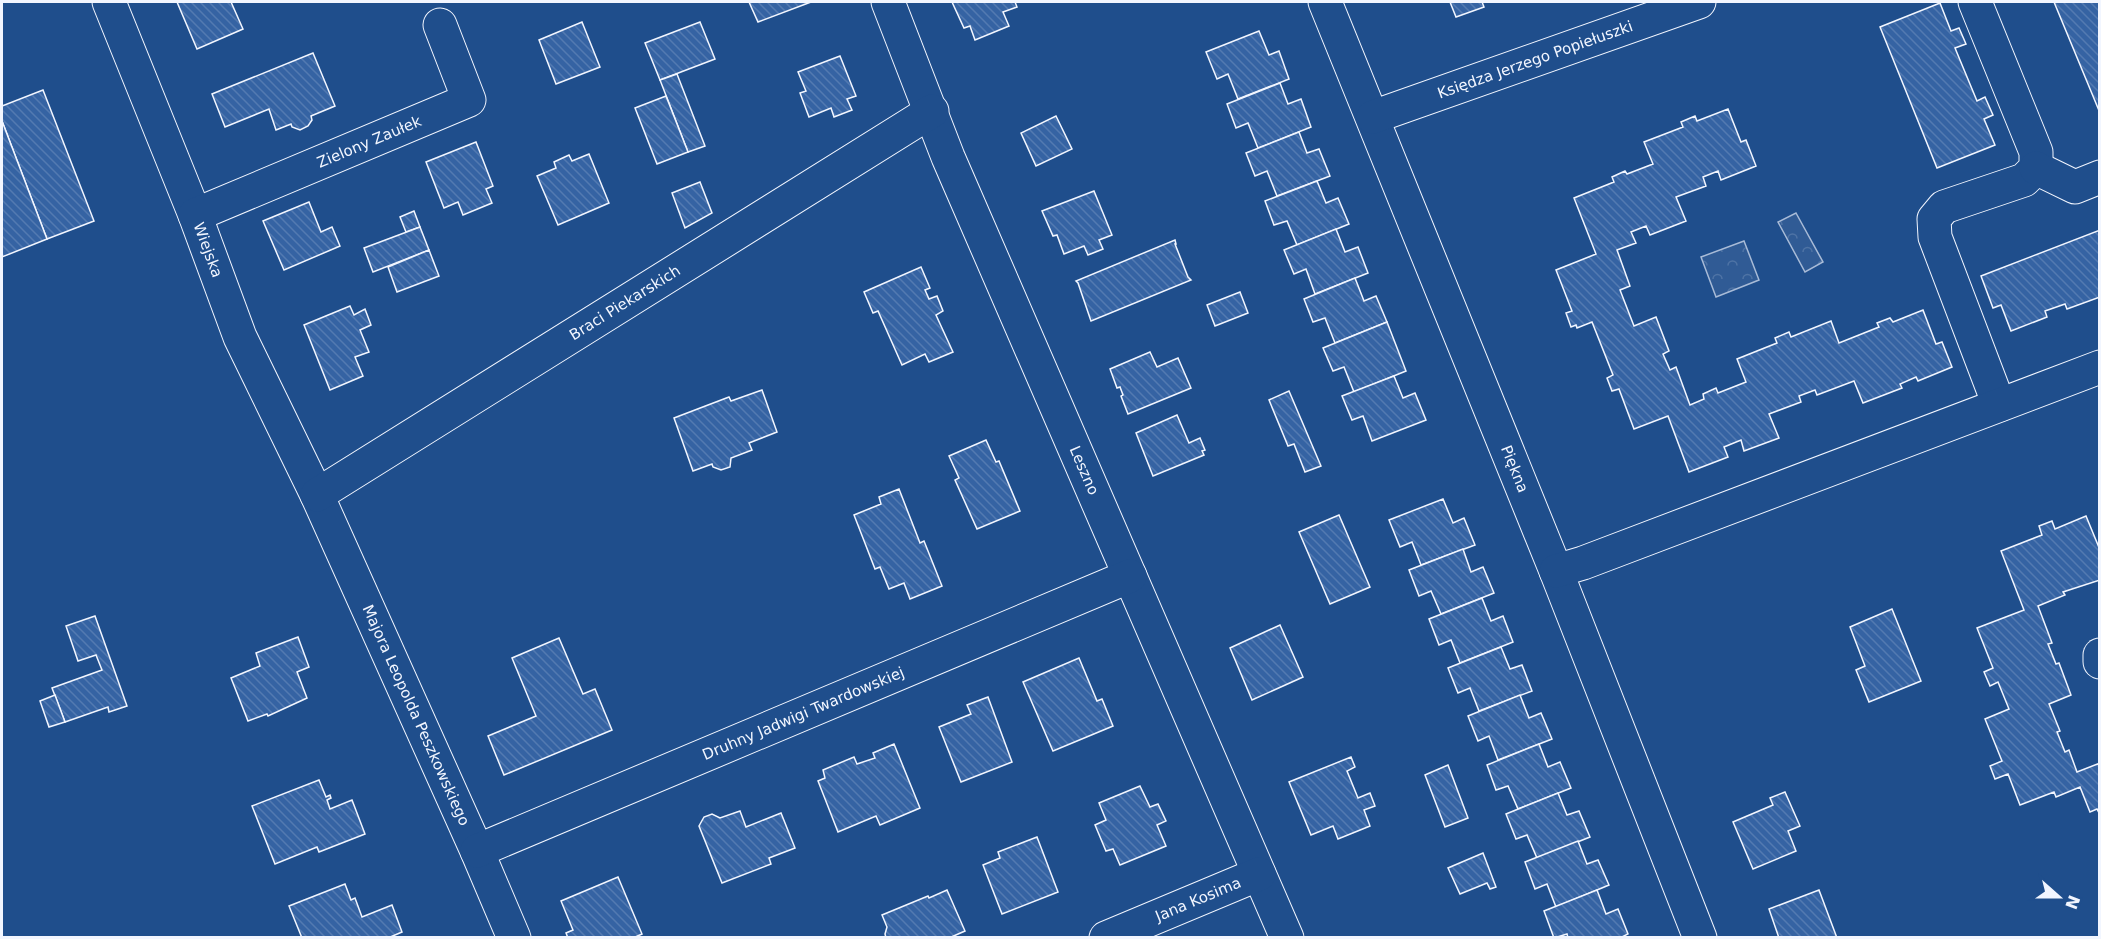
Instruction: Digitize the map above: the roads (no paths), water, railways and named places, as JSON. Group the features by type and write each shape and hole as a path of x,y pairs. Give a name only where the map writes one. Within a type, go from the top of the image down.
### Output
{"street":[{"name":"Wiejska","path":"110,2 195,215 240,338 317,495"},
{"name":"Leszno","path":"888,2 948,157 1287,938"},
{"name":"Piękna","path":"1325,2 1556,571 1700,938"},
{"name":"Księdza Jerzego Popiełuszki","path":"1373,117 1699,2"},
{"path":"1975,2 2036,152 2036,168 2024,180 1944,207 1934,219 1935,237 1999,405"},
{"name":"Zielony Zaułek","path":"195,215 469,100 440,25"},
{"name":"Braci Piekarskich","path":"317,495 932,111"},
{"path":"2036,168 2075,187 2100,177"},
{"path":"1556,571 1583,564 2100,366"},
{"name":"Majora Leopolda Peszkowskiego","path":"317,495 514,938"},
{"name":"Druhny Jadwigi Twardowskiej","path":"477,851 1130,576"},
{"path":"2100,655 2100,662"},
{"name":"Jana Kosima","path":"1106,938 1259,874"}]}
